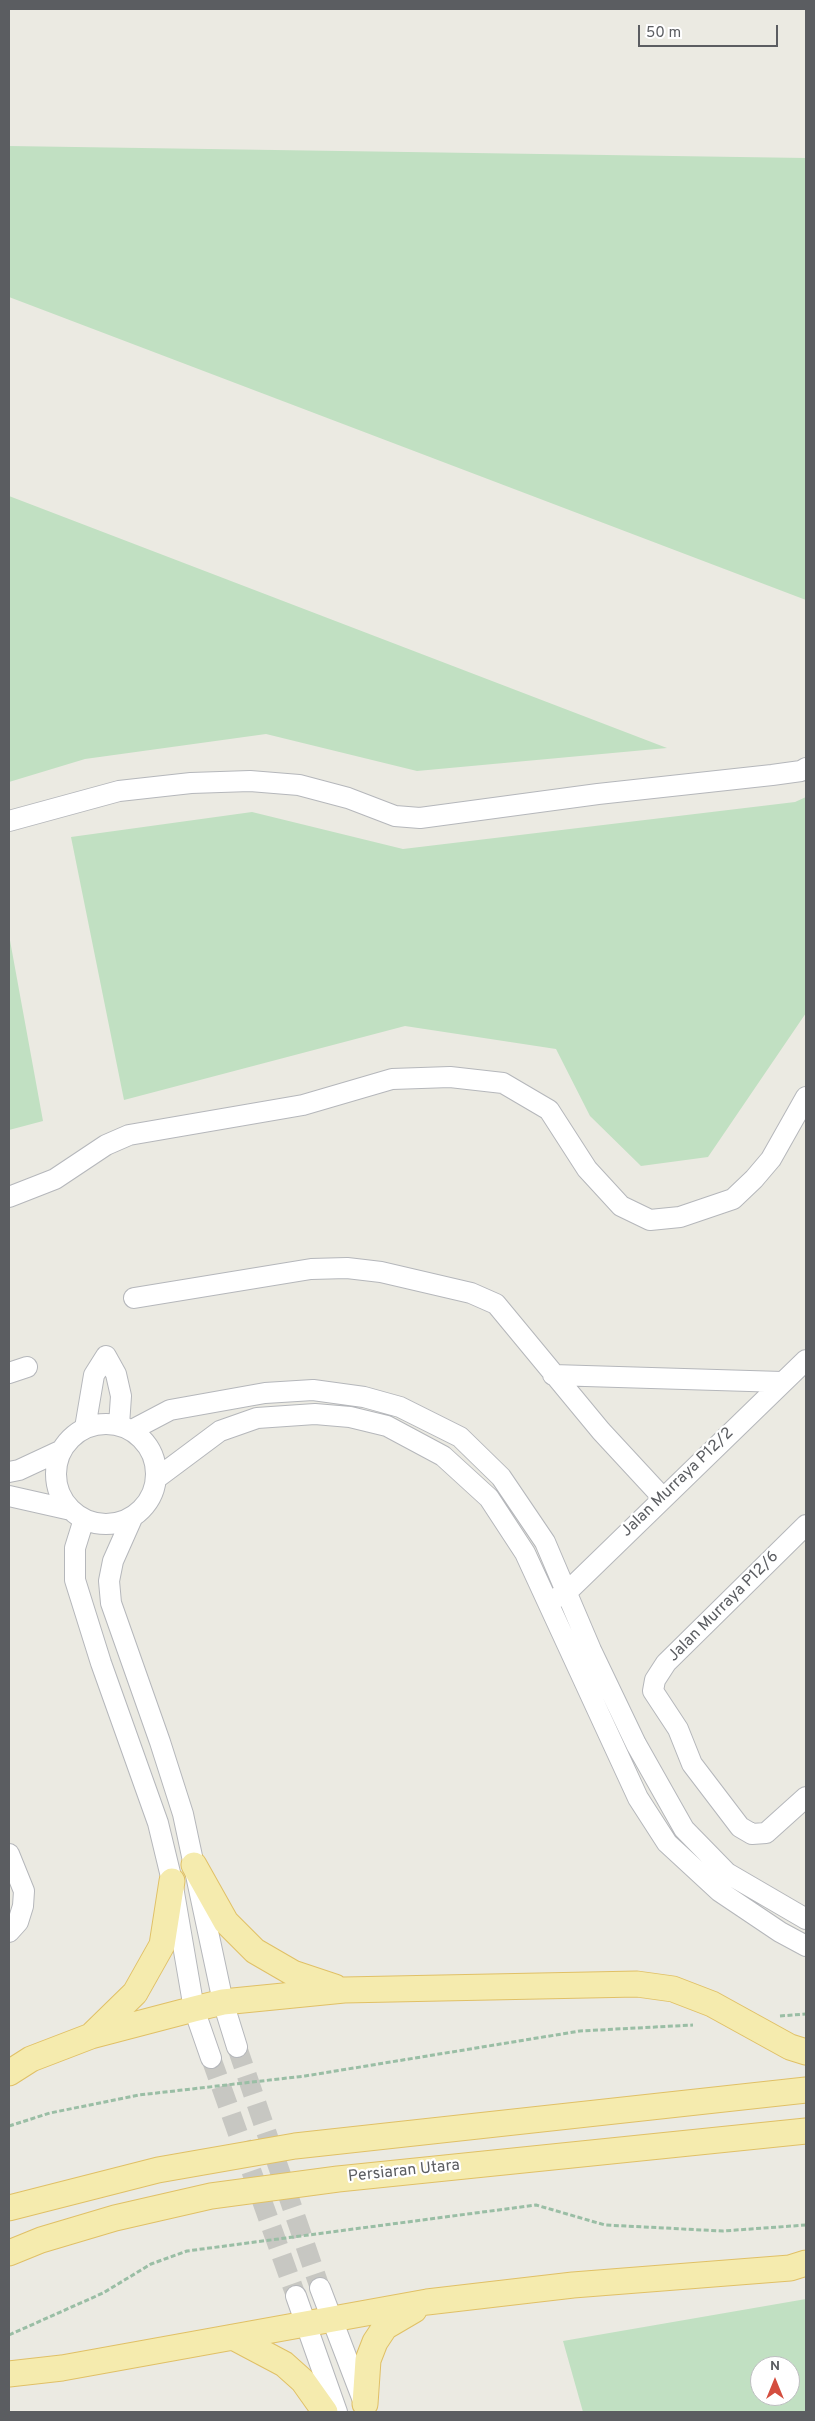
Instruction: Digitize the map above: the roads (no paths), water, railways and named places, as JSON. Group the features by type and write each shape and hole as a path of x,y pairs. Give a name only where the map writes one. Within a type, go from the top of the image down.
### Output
{"main road":[{"path":"194,1865 226,1922 255,1951 293,1973 344,1990"},
{"path":"91,2036 135,1993 162,1945 172,1881"},
{"path":"9,2073 30,2060 91,2036 194,2009 223,2002 344,1990 637,1984 673,1989 712,2004 790,2047 806,2052"},
{"path":"9,2208 158,2170 295,2146 806,2090"},
{"name":"Persiaran Utara","path":"9,2253 41,2240 115,2218 211,2196 358,2177 806,2131"},
{"path":"9,2374 62,2368 427,2302 573,2285 790,2268 806,2263"},
{"path":"366,2408 368,2360 374,2342 385,2327 427,2302"},
{"path":"233,2338 284,2364 303,2381 325,2412"}],"street":[{"path":"9,821 119,791 191,783 250,781 299,786 348,798 395,816 420,818 598,794 772,775 801,771 806,768"},
{"path":"9,1197 55,1178 106,1145 130,1135 303,1105 392,1079 450,1077 503,1083 549,1110 587,1169 621,1206 650,1220 680,1217 732,1199 754,1179 771,1159 806,1097"},
{"path":"134,1298 311,1269 347,1268 381,1272 471,1293 496,1304 601,1431 663,1498"},
{"path":"85,1428 94,1375 106,1356 116,1374 126,1428"},
{"name":"Jalan Murraya P12/2","path":"547,1602 567,1592 806,1360"},
{"path":"553,1375 782,1382"},
{"path":"126,1428 170,1410 265,1393 313,1390 364,1397 400,1407 460,1437 501,1477 546,1542 591,1650 636,1744 684,1829 727,1873 806,1919"},
{"path":"157,1478 220,1431 257,1418 315,1414 350,1417 387,1426 443,1456 489,1498 525,1553 638,1798 667,1842 719,1891 780,1932 806,1946"},
{"path":"9,1496 77,1514 109,1524 121,1522 133,1516 150,1500 157,1478 156,1464 152,1451 144,1439 126,1428 102,1423 85,1428 72,1437 62,1450 55,1475 63,1500 77,1514 75,1580 101,1663 158,1823 172,1881 194,2009 211,2058"},
{"path":"9,1472 19,1470 62,1450"},
{"path":"133,1516 113,1561 109,1581 110,1603 160,1742 182,1814 223,2002 237,2047"},
{"name":"Jalan Murraya P12/6","path":"806,1525 666,1663 655,1680 653,1691 678,1729 692,1764 740,1827 752,1834 766,1833 806,1797"},
{"path":"9,1854 24,1891 23,1906 18,1922 9,1932"},
{"path":"320,2288 366,2408"},
{"path":"296,2296 337,2412"}],"tunnel":[{"path":"237,2047 320,2288"},
{"path":"211,2058 296,2296"}]}
